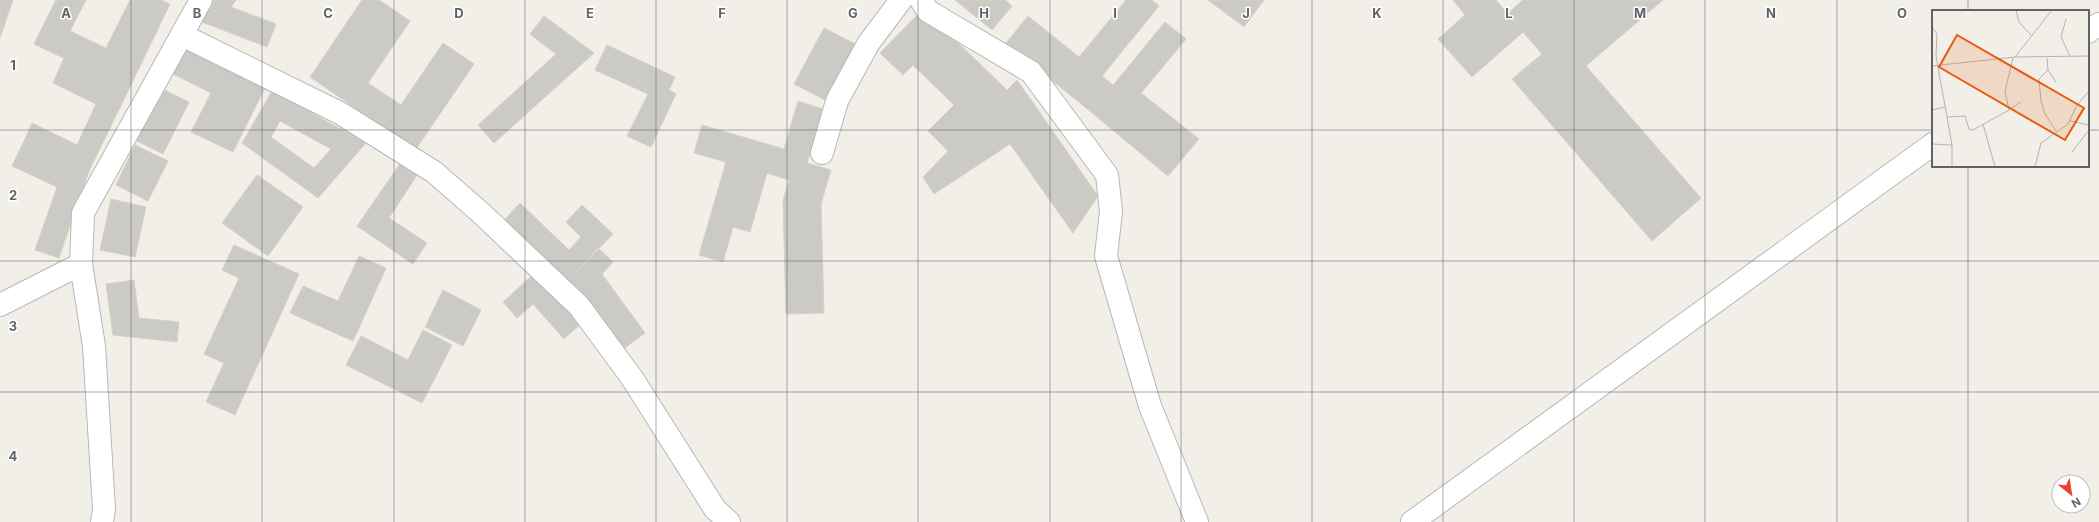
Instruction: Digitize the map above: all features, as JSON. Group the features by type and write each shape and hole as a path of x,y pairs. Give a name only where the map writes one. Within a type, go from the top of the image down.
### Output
{"street":[{"path":"102,522 104,509 94,346 81,264 83,213 201,0"},
{"path":"822,153 837,101 868,44 901,0"},
{"path":"921,0 928,11 1031,72 1107,175 1112,211 1106,256 1150,406 1196,522"},
{"path":"2089,31 2099,24"},
{"path":"182,35 340,112 434,172 481,213 579,306 632,378 715,509 729,522"},
{"path":"1412,522 1932,145"},
{"path":"0,306 81,264"}],"building":[{"path":"0,0 13,0 0,38"},
{"path":"56,0 86,0 70,31 106,48 130,0 161,0 170,4 129,89 34,44"},
{"path":"205,0 236,0 231,7 276,24 267,47 194,19"},
{"path":"362,0 379,0 410,21 368,83 401,105 443,43 474,64 416,149 310,77"},
{"path":"955,0 1005,0 1012,6 992,30"},
{"path":"1126,0 1152,0 1159,6 1102,76 1113,85 1091,112 1006,43 1028,16 1079,57"},
{"path":"1208,0 1264,0 1244,27"},
{"path":"1453,0 1496,0 1523,32 1472,77 1438,39 1465,15"},
{"path":"1523,0 1663,0 1586,66 1701,198 1652,241 1512,79 1542,54 1507,14"},
{"path":"923,9 1007,90 948,151 928,131 954,105 913,65 903,75 880,53"},
{"path":"544,16 594,53 494,143 478,125 556,54 530,34"},
{"path":"1165,22 1186,39 1141,93 1199,139 1168,176 1091,112"},
{"path":"824,28 857,45 827,101 794,84"},
{"path":"185,44 267,84 233,152 191,132 211,93 171,73"},
{"path":"607,45 675,77 669,90 676,94 651,147 627,136 648,94 595,70"},
{"path":"64,58 129,89 89,171 25,139 32,123 77,145 96,104 53,83"},
{"path":"1017,80 1098,196 1073,233 1010,144 934,194 923,177"},
{"path":"158,87 189,102 163,154 133,139"},
{"path":"272,91 366,143 318,198 242,143","holes":["280,121 331,149 314,168 271,137"]},
{"path":"798,101 823,109 807,163 831,170 821,204 824,313 786,314 783,200 789,180 767,173 750,232 733,227 723,262 699,255 726,162 694,153 702,125 784,149"},
{"path":"25,139 89,171 59,258 35,250 57,187 12,166"},
{"path":"135,145 168,161 148,201 116,185"},
{"path":"402,161 419,172 389,218 427,243 413,264 357,226"},
{"path":"257,175 303,207 268,256 222,223"},
{"path":"111,199 146,207 135,257 100,250"},
{"path":"520,203 569,250 581,237 566,222 582,205 613,234 568,281 504,220"},
{"path":"234,245 299,274 235,415 206,402 224,363 204,354 239,278 222,270"},
{"path":"598,248 613,262 602,274 645,333 622,350 568,281"},
{"path":"359,256 386,268 353,341 290,313 303,286 338,301"},
{"path":"538,270 583,322 564,339 533,304 517,318 503,302"},
{"path":"134,280 139,318 179,322 177,342 113,335 106,284"},
{"path":"443,290 481,310 463,346 425,327"},
{"path":"423,330 452,345 422,403 346,365 361,336 408,360"}]}
